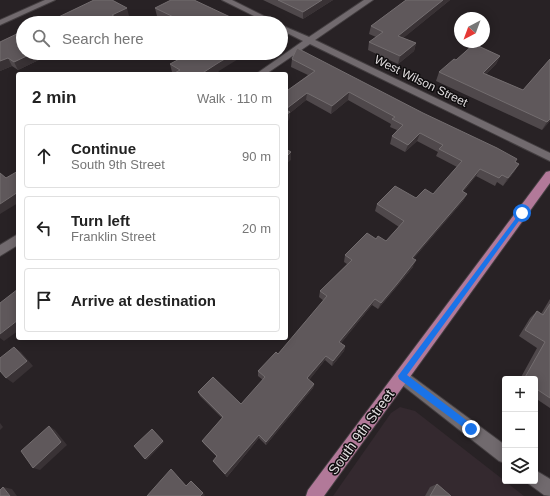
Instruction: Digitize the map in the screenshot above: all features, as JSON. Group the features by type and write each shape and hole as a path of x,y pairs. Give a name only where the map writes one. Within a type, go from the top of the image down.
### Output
{"main road":[{"name":"South 9th Street","path":"314,496 550,175"}],"street":[{"path":"0,23 51,0"},
{"path":"226,0 259,16"},
{"path":"288,55 369,0"},
{"name":"West Wilson Street","path":"288,30 550,157"},
{"path":"263,72 281,60"},
{"path":"0,251 16,240"},
{"path":"402,376 502,453"},
{"path":"538,480 550,489"}],"shaded area":[{"path":"400,407 415,411 502,479 502,484 509,484 524,496 333,496 391,413"}],"building":[{"path":"94,0 112,0 127,8 112,15 114,16 61,16"},
{"path":"171,0 194,0 228,16 172,16 155,8"},
{"path":"278,0 322,0 303,12"},
{"path":"406,0 443,0 398,36 416,43 400,56 369,42 383,32 371,26"},
{"path":"16,34 16,60 18,60 14,62 8,58 0,61 0,42"},
{"path":"297,48 423,113 497,148 517,159 515,162 519,164 508,178 502,175 499,178 480,169 462,191 467,194 412,258 416,260 397,284 381,303 375,299 339,342 345,346 333,361 326,356 307,378 314,384 266,442 259,435 225,474 213,461 217,456 202,441 223,417 198,392 213,377 241,404 265,377 258,371 276,352 278,354 327,296 320,291 352,260 345,255 367,233 376,239 378,236 386,241 404,221 377,204 395,186 416,198 425,189 433,194 462,161 439,149 443,145 420,133 408,145 392,136 403,125 392,119 395,117 349,92 332,106 307,93 288,107 288,90 315,71 292,59"},
{"path":"470,48 483,48 500,56 483,73 523,90 550,59 550,119 547,122 439,72 454,59 456,60"},
{"path":"178,60 223,60 204,72 176,72 180,70 170,64"},
{"path":"16,172 16,193 0,204 0,173 6,178"},
{"path":"16,291 16,322 0,334 0,303"},
{"path":"550,304 550,398 538,390 538,376 526,376 545,342 525,330 537,311 543,315"},
{"path":"14,347 27,361 6,378 0,371 0,358"},
{"path":"49,426 61,442 33,468 21,451"},
{"path":"152,429 163,441 145,459 134,446"},
{"path":"171,469 186,486 191,481 203,493 200,496 147,496"},
{"path":"437,484 451,496 430,496"},
{"path":"3,487 10,496 0,496 0,490"}],"route":[{"path":"471,429 402,376 522,213"}]}
